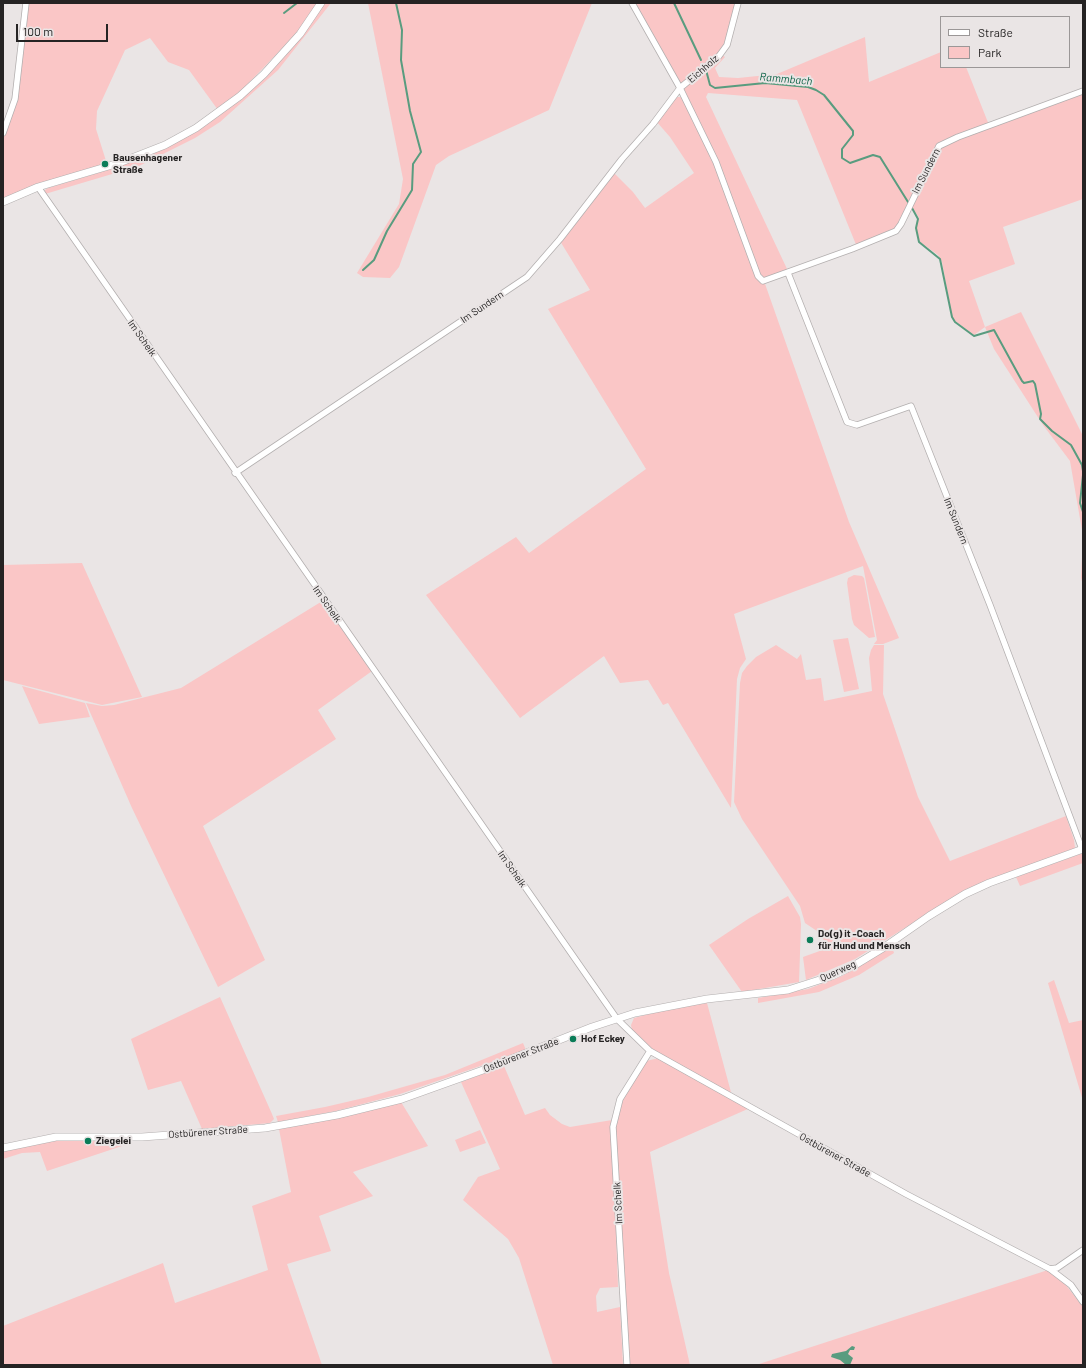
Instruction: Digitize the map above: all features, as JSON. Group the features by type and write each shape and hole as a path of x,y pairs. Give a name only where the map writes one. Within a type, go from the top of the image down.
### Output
{"street":[{"path":"3,133 15,99 26,3"},
{"path":"3,202 38,188 119,163 165,145 196,128 240,96 264,74 295,39 321,3"},
{"name":"Im Sundern","path":"632,3 680,88 716,162 758,276 763,281 896,231 939,146 958,137 1083,92"},
{"name":"Eichholz","path":"680,88 719,56 727,45 738,3"},
{"name":"Im Sundern","path":"235,473 527,277 560,239 622,159 653,124 680,88"},
{"name":"Im Schelk","path":"38,188 235,473 617,1019"},
{"name":"Im Sundern","path":"788,272 847,422 857,425 911,406 990,605 1082,849"},
{"name":"Querweg","path":"617,1019 670,1005 788,990 832,976 883,948 935,912 965,894 989,883 1082,849"},
{"name":"Ostbürener Straße","path":"3,1148 56,1137 142,1136 265,1128 337,1115 402,1099 617,1019 650,1051 906,1194 1050,1269 1071,1285 1083,1302"},
{"name":"Im Schelk","path":"627,1365 613,1127 620,1099 650,1051"},
{"path":"1050,1269 1058,1268 1083,1250"}],"green space":[{"path":"28,3 318,3 299,31 238,94 218,110 189,70 168,62 150,38 125,50 97,111 96,129 107,164 37,185 3,198 3,139 17,99"},
{"path":"325,3 331,3 278,70 220,122 195,138 139,166 45,194 45,190 48,188 118,167 198,131 242,99 302,35"},
{"path":"368,3 592,3 549,110 449,156 436,165 399,267 390,278 363,277 357,273 399,204 403,179"},
{"path":"634,3 737,3 726,44 718,55 680,86"},
{"path":"865,37 869,82 940,52 940,68 966,68 989,125 938,144 931,155 895,230 857,247 797,100 708,93 706,97 788,271 763,280 759,276 717,162 681,89 721,54 725,57 715,68 719,77 738,78 777,74"},
{"path":"1083,93 1083,199 1003,227 1015,264 969,281 985,327 974,335 952,317 942,262 938,255 920,242 916,228 919,218 912,207 941,145"},
{"path":"675,97 681,97 686,102 716,162 758,277 764,281 849,522 899,638 883,644 874,644 877,640 863,566 734,614 746,659 740,668 737,679 731,808 668,703 663,705 648,680 620,683 604,656 520,718 426,595 516,537 529,553 646,469 548,309 590,290 560,241 613,172 633,192 645,208 694,173 670,137 656,121"},
{"path":"1021,312 1083,436 1083,536 1070,461 1043,425 994,349 985,327"},
{"path":"1083,536 1083,585 1081,578"},
{"path":"82,563 142,697 102,705 3,680 3,565"},
{"path":"854,575 862,576 864,578 875,637 869,638 854,625 847,583 848,578"},
{"path":"324,600 372,671 318,710 336,739 203,826 265,960 218,987 132,808 86,703 102,706 114,705 181,688"},
{"path":"848,638 859,689 844,692 833,640"},
{"path":"776,645 797,659 801,654 806,680 821,678 824,701 872,691 869,658 871,650 874,645 884,645 883,694 918,797 950,861 1066,816 1074,840 1075,848 964,891 855,959 806,980 803,957 828,948 820,933 805,923 800,906 742,819 734,802 740,683 742,673 756,657"},
{"path":"22,686 85,703 90,717 39,724"},
{"path":"1083,853 1083,863 1020,886 1016,877"},
{"path":"788,896 800,917 801,924 799,982 742,992 709,945 748,919"},
{"path":"892,947 894,953 859,975 819,992 758,1003 758,998 808,989 842,976"},
{"path":"1054,980 1069,1023 1083,1020 1083,1101 1048,983"},
{"path":"220,997 274,1119 270,1123 202,1129 181,1081 148,1090 131,1039"},
{"path":"707,1003 732,1096 651,1049 632,1031 631,1025 634,1018 671,1008"},
{"path":"523,1043 526,1050 400,1094 336,1111 278,1122 276,1116 368,1097 445,1075"},
{"path":"659,1058 750,1108 650,1152 669,1273 690,1365 629,1365 615,1127 622,1100 646,1061"},
{"path":"504,1066 525,1115 545,1108 550,1115 562,1124 570,1127 612,1120 618,1287 600,1288 596,1296 597,1312 620,1307 623,1365 553,1365 519,1258 508,1239 463,1200 478,1177 500,1169 461,1082"},
{"path":"401,1102 428,1146 353,1172 373,1196 319,1216 331,1251 287,1264 322,1365 3,1365 3,1326 163,1263 175,1303 268,1270 252,1206 291,1192 279,1129"},
{"path":"480,1130 486,1143 460,1152 455,1140"},
{"path":"126,1138 128,1144 47,1171 40,1152 22,1153 3,1159 3,1151 22,1146 56,1141"},
{"path":"1048,1270 1062,1280 1083,1307 1083,1365 756,1365"}],"shaded area":[{"path":"852,1346 855,1347 854,1350 850,1350 848,1354 853,1358 850,1365 846,1365 840,1360 831,1357 832,1354 846,1351"}],"waterway":[{"path":"284,13 297,3"},
{"path":"363,270 374,260 387,231 412,190 413,164 421,152 410,111 401,60 402,30 396,3"},
{"name":"Rammbach","path":"674,3 701,60"},
{"name":"Rammbach","path":"706,70 710,85 715,88 765,83 808,87 824,95 853,131 853,135 842,149 842,158 850,163 873,155 880,157 908,202"},
{"name":"Rammbach","path":"912,208 918,219 916,228 919,242 940,259 952,317 955,322 974,336 994,330 1022,381 1024,383 1033,381 1035,384 1041,414 1040,419 1052,431 1071,445 1082,465 1083,471"},
{"name":"Rammbach","path":"1083,475 1080,503 1083,512"}],"place":[{"name":"Bausenhagener Straße","path":"105,164"},
{"name":"Do(g) it -Coach für Hund und Mensch","path":"810,940"},
{"name":"Hof Eckey","path":"573,1039"},
{"name":"Ziegelei","path":"88,1141"}]}
